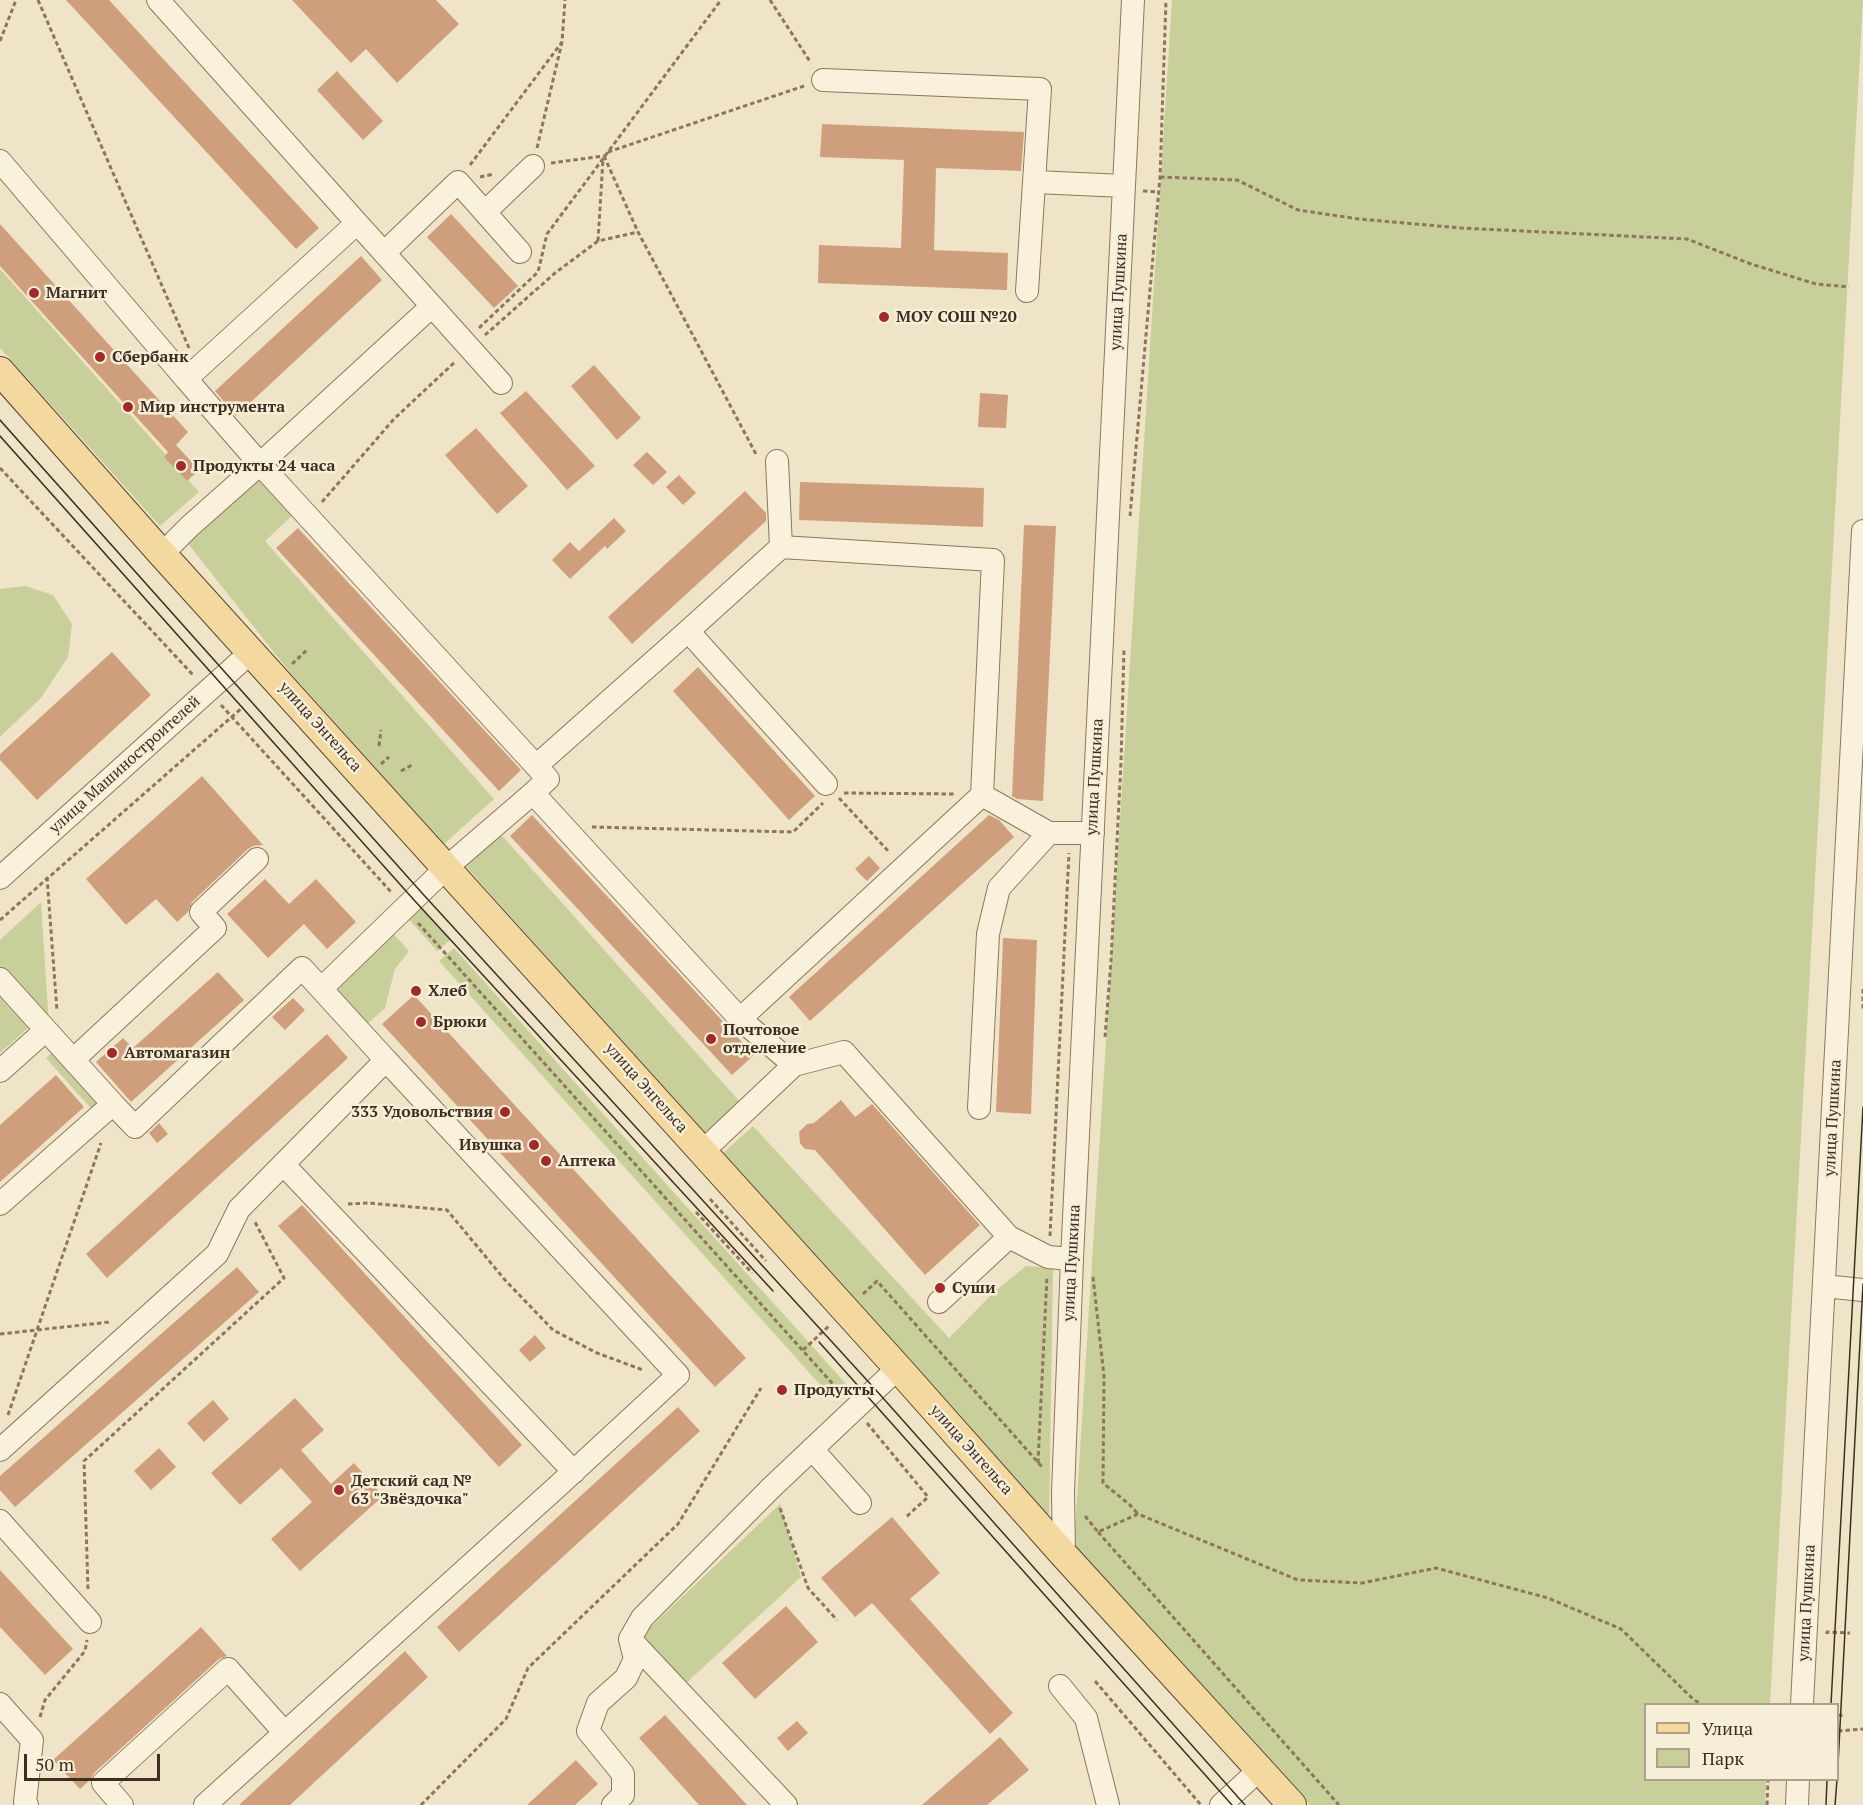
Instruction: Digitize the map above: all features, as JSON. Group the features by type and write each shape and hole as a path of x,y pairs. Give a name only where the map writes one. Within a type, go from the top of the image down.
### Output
{"main road":[{"name":"улица Энгельса","path":"0,371 162,554 1292,1805"}],"street":[{"path":"158,0 501,383"},
{"name":"улица Пушкина","path":"1064,1555 1062,1492 1072,1259 1133,0"},
{"path":"822,80 1040,89 1028,291"},
{"path":"0,161 260,464 548,780 447,867 321,989"},
{"path":"485,212 533,166"},
{"path":"384,253 458,182 520,252"},
{"path":"1035,182 1124,186"},
{"path":"186,379 357,223"},
{"path":"162,554 432,306"},
{"path":"767,459 781,547"},
{"name":"улица Пушкина","path":"1802,1703 1863,531"},
{"path":"536,766 781,547 993,560 982,795 740,1019"},
{"path":"688,631 826,792"},
{"name":"улица Машиностроителей","path":"0,878 251,652"},
{"path":"533,793 740,1019 794,1065"},
{"path":"982,795 1049,833 1093,833"},
{"path":"979,1108 988,934 999,888 1049,833"},
{"path":"73,1060 215,928 201,912 257,859"},
{"path":"0,979 51,1021 73,1060 135,1127 302,968 678,1375 574,1472 205,1805"},
{"path":"0,1071 51,1021"},
{"path":"703,1151 794,1065 844,1052 1009,1237 1048,1257 1072,1259"},
{"path":"0,1450 217,1254 239,1209 245,1202 386,1060"},
{"path":"0,1204 113,1104"},
{"path":"283,1164 574,1472"},
{"path":"939,1302 1009,1237"},
{"path":"1824,1286 1863,1290"},
{"path":"613,1805 623,1795 623,1774 588,1731 598,1703 626,1678 635,1659 630,1639 642,1618 772,1486 898,1368"},
{"path":"812,1449 860,1503"},
{"path":"0,1521 90,1622"},
{"path":"630,1639 786,1805"},
{"path":"122,1805 103,1783 228,1669 284,1732"},
{"path":"1060,1686 1086,1718 1108,1805"},
{"path":"0,1704 32,1740 25,1803 27,1805"},
{"path":"1221,1805 1260,1769"},
{"path":"1797,1805 1798,1781"}],"path":[{"path":"0,41 16,0"},
{"path":"38,0 189,348"},
{"path":"565,0 562,42 533,166 603,156"},
{"path":"464,341 538,272 547,234 721,0"},
{"path":"607,152 822,80 770,0"},
{"path":"1130,518 1160,177 1166,0"},
{"path":"458,182 562,42"},
{"path":"598,241 603,156"},
{"path":"603,156 638,232 767,459"},
{"path":"1160,177 1237,180 1298,210 1359,219 1461,228 1687,239 1751,264 1816,284 1849,286"},
{"path":"0,468 186,666"},
{"path":"1104,1043 1114,914 1124,646"},
{"path":"287,669 308,649"},
{"path":"0,920 243,707"},
{"path":"232,718 854,1409 928,1497 905,1518"},
{"path":"379,746 381,730"},
{"path":"401,771 412,765"},
{"path":"563,827 793,832 826,792"},
{"path":"903,867 834,793 982,795"},
{"path":"47,878 51,1021"},
{"path":"1863,989 1863,1010"},
{"path":"7,1417 102,1139"},
{"path":"710,1200 766,1261"},
{"path":"32,1740 45,1700 85,1651 90,1622 84,1461 284,1278 245,1202"},
{"path":"322,1206 368,1203 447,1210 505,1280 553,1330 597,1353 643,1370"},
{"path":"696,1212 752,1273"},
{"path":"1093,1277 1104,1376 1104,1483 1138,1514 1298,1580 1362,1583 1436,1568 1548,1598 1622,1629 1699,1703"},
{"path":"860,1297 877,1281 1339,1805"},
{"path":"0,1334 145,1319"},
{"path":"803,1350 831,1324"},
{"path":"422,1805 506,1719 528,1668 678,1524 761,1388"},
{"path":"772,1486 808,1588 837,1620"},
{"path":"1098,1532 1138,1514"},
{"path":"1827,1632 1850,1633"},
{"path":"1095,1681 1201,1805"},
{"path":"1839,1715 1845,1716"},
{"path":"1839,1731 1863,1729"},
{"path":"1767,1805 1768,1781"}],"green space":[{"path":"1172,0 1863,0 1770,1703 1644,1703 1644,1781 1766,1781 1765,1805 1310,1805 1074,1545"},
{"path":"0,269 199,492 160,526 0,348"},
{"path":"258,472 295,513 265,541 494,799 444,844 287,669 182,536"},
{"path":"25,586 53,595 72,624 68,657 41,698 0,737 0,589"},
{"path":"488,820 741,1103 706,1135 453,852"},
{"path":"41,902 49,1025 0,969 0,940"},
{"path":"419,905 450,940 437,951 407,917"},
{"path":"392,932 409,951 395,969 385,1008 365,1026 328,989"},
{"path":"454,948 848,1386 833,1399 439,961"},
{"path":"0,998 28,1028 0,1053"},
{"path":"58,1047 107,1102 95,1113 46,1058"},
{"path":"753,1126 949,1338 994,1292 1026,1266 1053,1268 1049,1520 723,1153"},
{"path":"780,1504 801,1577 684,1685 639,1638"}],"building":[{"path":"66,0 109,0 319,228 296,249"},
{"path":"292,0 436,0 459,24 397,83 366,49 351,63"},
{"path":"337,71 383,121 363,140 317,90"},
{"path":"822,124 1024,132 1021,171 936,168 934,250 1008,253 1007,290 818,283 819,245 901,248 904,160 820,157"},
{"path":"451,214 518,286 494,308 427,237"},
{"path":"0,224 188,432 176,445 199,470 187,481 164,457 168,452 0,266"},
{"path":"361,256 382,280 236,416 215,391"},
{"path":"594,365 641,418 617,440 571,386"},
{"path":"526,391 595,466 567,490 500,413"},
{"path":"980,393 1008,395 1006,428 978,427"},
{"path":"476,428 528,486 497,514 445,455"},
{"path":"647,452 667,472 653,485 633,465"},
{"path":"679,475 696,493 683,505 666,487"},
{"path":"800,482 984,488 983,527 799,520"},
{"path":"745,491 766,513 766,521 632,644 608,617"},
{"path":"614,518 626,531 607,549 605,546 570,579 552,560 570,542 579,551"},
{"path":"1024,525 1056,526 1043,801 1017,799 1012,796"},
{"path":"298,528 521,770 499,791 276,548"},
{"path":"112,652 151,695 37,800 0,760 0,754"},
{"path":"698,667 815,796 789,820 673,691"},
{"path":"202,776 263,845 248,849 192,902 188,912 177,922 156,899 126,925 86,879"},
{"path":"532,815 754,1055 732,1075 510,836"},
{"path":"989,815 999,820 1014,837 810,1021 789,997"},
{"path":"869,856 880,868 867,881 855,869"},
{"path":"265,879 289,904 316,879 356,922 327,949 304,924 268,958 227,914"},
{"path":"1003,938 1037,940 1031,1114 996,1112"},
{"path":"218,972 244,1000 131,1102 96,1062 123,1038 133,1048"},
{"path":"414,995 746,1358 715,1387 382,1024"},
{"path":"293,998 305,1010 285,1030 272,1017"},
{"path":"327,1034 348,1058 107,1278 86,1254"},
{"path":"56,1075 84,1107 0,1182 0,1125"},
{"path":"841,1100 855,1117 872,1104 980,1225 925,1275 815,1150 805,1149 800,1143 799,1132 807,1124 814,1123"},
{"path":"159,1123 168,1134 157,1143 149,1133"},
{"path":"302,1205 522,1445 499,1467 278,1226"},
{"path":"237,1267 259,1292 15,1507 0,1490 0,1476"},
{"path":"535,1335 546,1348 530,1362 519,1350"},
{"name":"Детский сад № 63 \"Звёздочка\"","path":"295,1398 324,1430 301,1450 331,1484 354,1463 383,1496 300,1571 271,1539 312,1502 281,1468 240,1505 211,1473"},
{"path":"213,1400 229,1419 204,1442 187,1423"},
{"path":"678,1407 700,1431 459,1652 437,1627"},
{"path":"159,1448 176,1467 151,1490 134,1471"},
{"path":"892,1517 940,1573 910,1599 1013,1713 990,1734 872,1603 855,1617 821,1578"},
{"path":"0,1570 73,1649 45,1675 0,1627"},
{"path":"786,1606 818,1642 755,1699 722,1663"},
{"path":"201,1627 227,1656 219,1659 94,1773 80,1789 53,1760"},
{"path":"405,1651 428,1677 290,1805 239,1805"},
{"path":"665,1715 747,1805 699,1805 639,1738"},
{"path":"797,1721 808,1733 788,1751 777,1738"},
{"path":"1000,1737 1029,1770 987,1805 922,1805"},
{"path":"576,1760 598,1784 575,1805 527,1805"}],"tram line":[{"path":"0,420 422,893 875,1389 1245,1805"},
{"path":"0,436 414,900 773,1291"},
{"path":"1831,1703 1863,1107"},
{"path":"1839,1746 1863,1284"},
{"path":"819,1342 1232,1805"},
{"path":"1826,1805 1827,1781"},
{"path":"1835,1805 1837,1781"}],"place":[{"name":"Магнит","path":"34,293"},
{"name":"МОУ СОШ №20","path":"884,317"},
{"name":"Сбербанк","path":"100,357"},
{"name":"Мир инструмента","path":"128,407"},
{"name":"Продукты 24 часа","path":"181,466"},
{"name":"Хлеб","path":"416,991"},
{"name":"Брюки","path":"421,1022"},
{"name":"Почтовое отделение","path":"711,1039"},
{"name":"Автомагазин","path":"112,1053"},
{"name":"333 Удовольствия","path":"505,1112"},
{"name":"Ивушка","path":"534,1145"},
{"name":"Аптека","path":"546,1161"},
{"name":"Суши","path":"940,1288"},
{"name":"Продукты","path":"782,1390"},
{"name":"Детский сад № 63 \"Звёздочка\"","path":"339,1490"}]}
